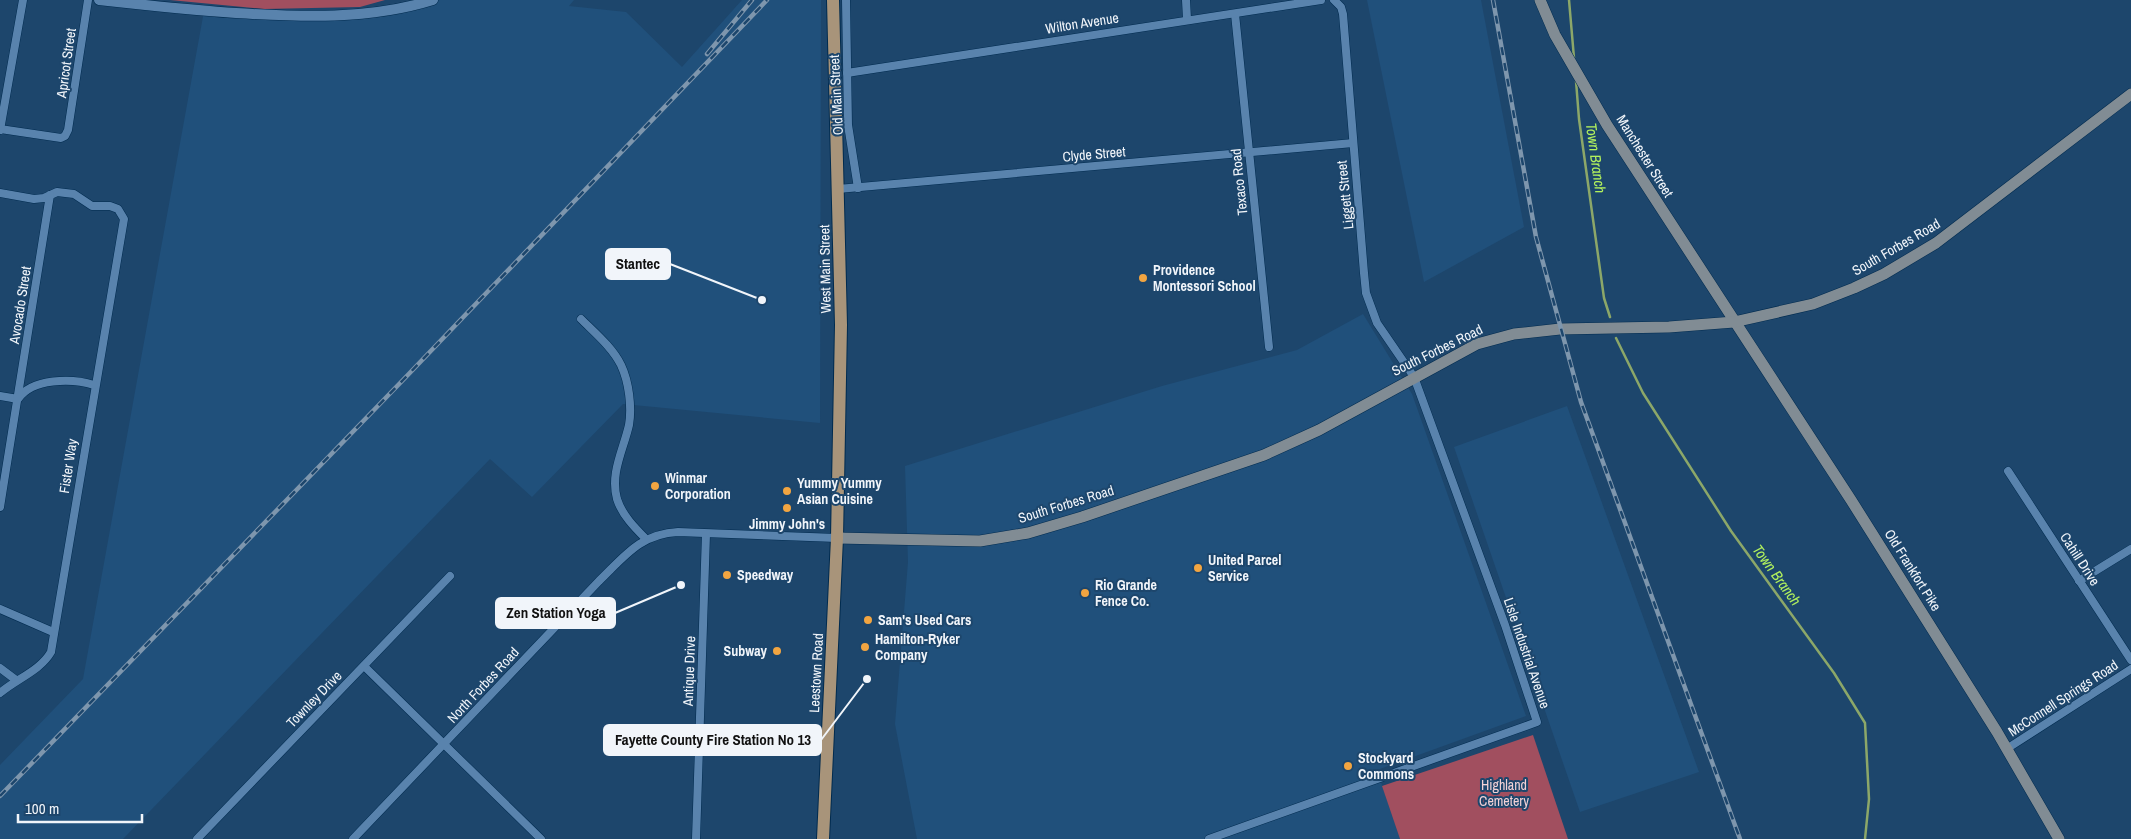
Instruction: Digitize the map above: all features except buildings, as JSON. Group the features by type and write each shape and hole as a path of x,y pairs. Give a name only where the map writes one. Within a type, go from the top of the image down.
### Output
{"main road":[{"name":"West Main Street","path":"833,0 841,325 837,538"},
{"name":"Manchester Street","path":"1540,0 1555,35 1590,95 1734,322"},
{"name":"South Forbes Road","path":"837,538 980,541 1028,533 1264,455 1307,436 1476,344 1514,334 1560,329 1669,327 1734,322 1813,304 1884,274 1936,243 2131,94"},
{"name":"Old Frankfort Pike","path":"1734,322 1851,500 2008,748 2058,839"},
{"name":"Leestown Road","path":"823,839 837,538"}],"street":[{"path":"0,129 23,0"},
{"name":"Apricot Street","path":"0,129 61,138 66,136 88,0"},
{"path":"99,0 186,10 299,16 372,13 417,5 433,0"},
{"name":"Old Main Street","path":"846,0 848,125 858,188"},
{"path":"1186,0 1187,20"},
{"name":"Wilton Avenue","path":"847,73 1321,0"},
{"name":"Liggett Street","path":"1334,0 1338,2 1343,14 1352,143 1366,293 1376,323 1414,377"},
{"name":"Texaco Road","path":"1235,14 1269,347"},
{"name":"Clyde Street","path":"838,189 1352,143"},
{"name":"Fister Way","path":"0,693 16,680 40,666 51,652 94,385 124,219 118,209 110,206 92,206 74,194 57,192 50,195"},
{"path":"0,193 34,199 50,195"},
{"name":"Avocado Street","path":"0,507 50,195"},
{"path":"581,319 609,347 621,365 626,381 630,416 616,466 616,492 626,516 646,539"},
{"name":"Lisle Industrial Avenue","path":"1209,839 1537,722 1499,609 1414,377"},
{"path":"0,396 18,399 29,389 59,381 83,381 94,385"},
{"name":"Cahill Drive","path":"2008,471 2131,660"},
{"name":"North Forbes Road","path":"353,839 599,581 632,549 646,539 664,533 837,538"},
{"name":"Antique Drive","path":"696,839 706,534"},
{"path":"2080,581 2131,548"},
{"name":"Townley Drive","path":"197,839 450,576"},
{"path":"0,609 54,632"},
{"path":"364,666 541,839"},
{"path":"0,668 16,680"},
{"name":"McConnell Springs Road","path":"2008,748 2131,669"}],"shaded area":[{"path":"433,0 574,0 569,6 626,12 682,67 742,0 821,0 820,423 623,404 532,497 490,459 123,839 0,839 0,765 83,679 204,11 318,15"},
{"path":"1367,0 1481,0 1524,227 1424,282"},
{"path":"1363,314 1412,394 1526,716 1377,770 1400,839 917,839 895,724 908,562 905,466 1162,386 1297,350"},
{"path":"1567,406 1699,772 1580,812 1454,447"}],"green space":[{"path":"170,0 385,0 360,7 264,9"},
{"name":"Highland Cemetery","path":"1533,735 1568,839 1400,839 1382,786"}],"waterway":[{"name":"Town Branch","path":"1569,0 1574,58"},
{"name":"Town Branch","path":"1576,81 1579,119 1604,298 1610,317"},
{"name":"Town Branch","path":"1616,338 1643,393 1731,531 1834,673 1865,723 1869,799 1865,839"}],"railway":[{"path":"707,54 752,0"},
{"path":"0,796 403,380 767,0"},
{"path":"1493,0 1536,237 1581,402 1740,839"}],"place":[{"name":"Providence Montessori School","path":"1143,278"},
{"name":"Stantec","path":"762,300"},
{"name":"Winmar Corporation","path":"655,486"},
{"name":"Yummy Yummy Asian Cuisine","path":"787,491"},
{"name":"Jimmy John's","path":"787,508"},
{"name":"United Parcel Service","path":"1198,568"},
{"name":"Speedway","path":"727,575"},
{"name":"Zen Station Yoga","path":"681,585"},
{"name":"Rio Grande Fence Co.","path":"1085,593"},
{"name":"Sam's Used Cars","path":"868,620"},
{"name":"Hamilton-Ryker Company","path":"865,647"},
{"name":"Subway","path":"777,651"},
{"name":"Fayette County Fire Station No 13","path":"867,679"},
{"name":"Stockyard Commons","path":"1348,766"}]}
